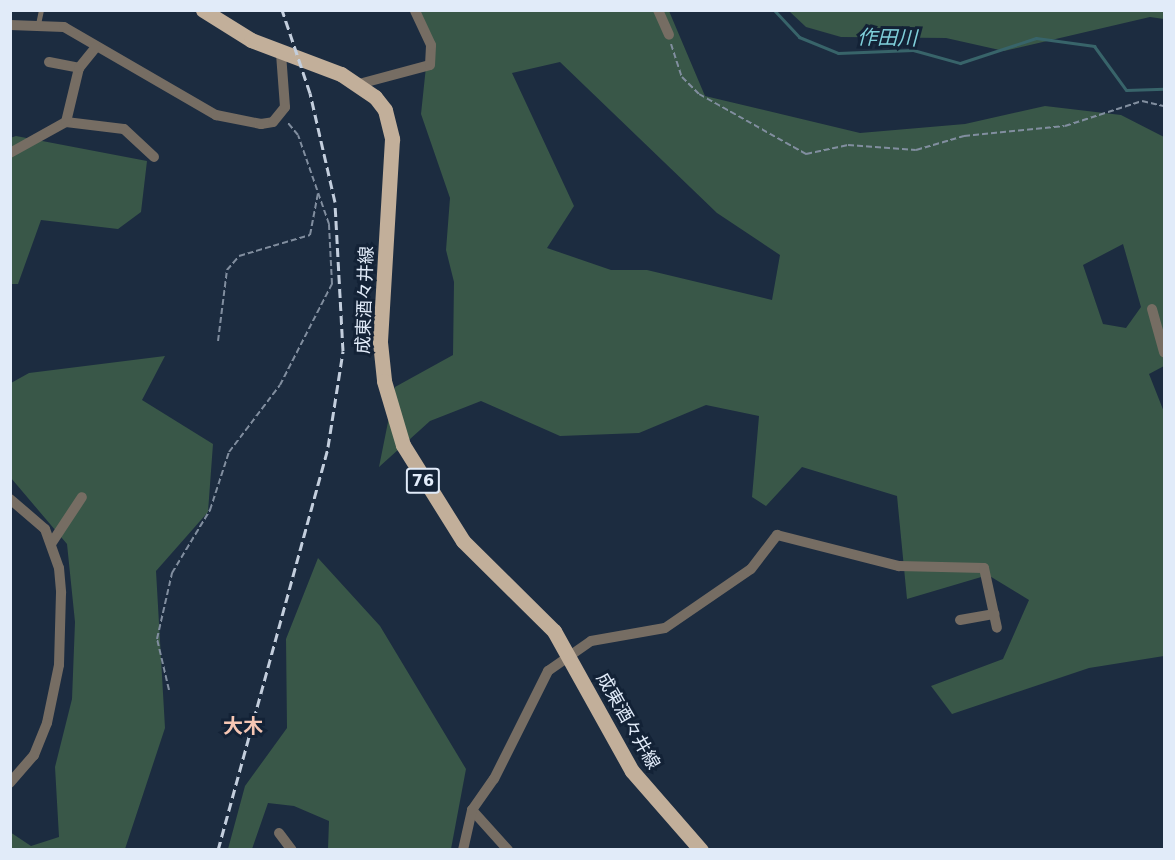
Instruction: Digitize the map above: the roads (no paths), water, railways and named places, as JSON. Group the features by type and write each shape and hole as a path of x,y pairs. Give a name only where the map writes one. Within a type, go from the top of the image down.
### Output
{"main road":[{"name":"成東酒々井線","path":"203,10 281,54 359,84 385,110 392,139 380,342 384,381 403,445 463,540 554,631 570,656 632,771 701,849"}],"street":[{"path":"359,84 430,64 431,45 415,10"},
{"path":"658,10 669,35"},
{"path":"10,25 38,24 64,27 96,48 216,115 261,124 280,116 286,93 281,54"},
{"path":"66,122 79,68 96,48"},
{"path":"50,62 79,68"},
{"path":"10,153 66,122 116,126 154,157"},
{"path":"1152,309 1164,352"},
{"path":"51,544 82,497"},
{"path":"10,499 37,518 51,544 61,593 59,665 42,739 10,783"},
{"path":"464,849 472,810 494,779 548,671 591,641 665,628 751,569 777,536 899,566 984,568 997,628"},
{"path":"960,620 994,614"},
{"path":"472,810 508,849"},
{"path":"279,833 292,849"}],"lane":[{"path":"38,24 40,10"}],"waterway":[{"name":"作田川","path":"774,10 799,37 838,53 913,50 960,63 1036,38 1094,46 1126,90 1164,89"}],"railway":[{"path":"218,850 328,447 343,351 335,202 310,93 282,10"}],"district":[{"name":"大木","path":"243,726"}]}
